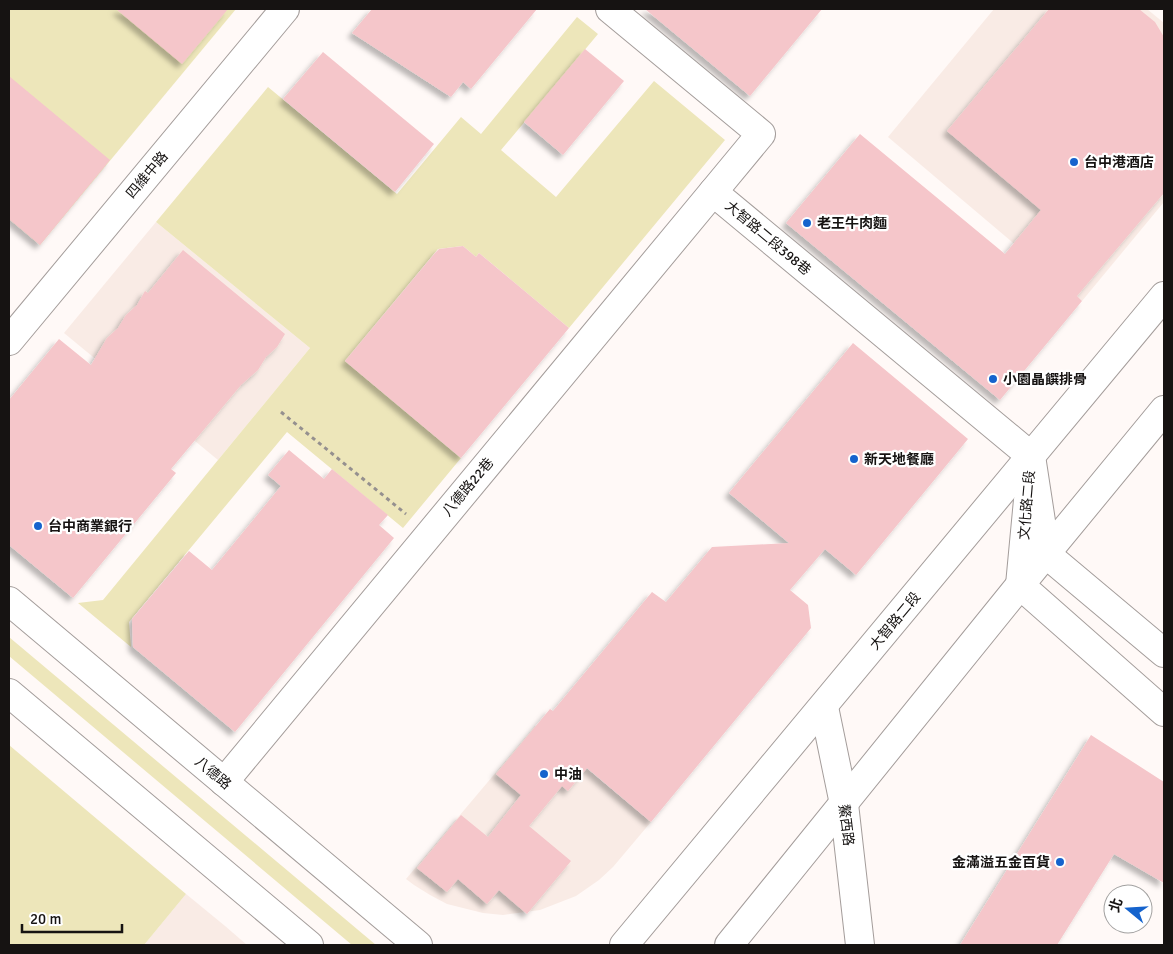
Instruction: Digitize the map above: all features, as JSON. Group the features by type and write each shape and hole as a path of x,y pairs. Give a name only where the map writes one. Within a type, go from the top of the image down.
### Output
{"street":[{"name":"四維中路","path":"9,341 285,9"},
{"name":"大智路二段398巷","path":"610,9 761,134 713,192 1031,456"},
{"name":"八德路22巷","path":"224,782 713,192"},
{"name":"大智路二段","path":"624,945 824,707 1164,296"},
{"path":"730,945 1020,585 1164,410"},
{"name":"文化路二段","path":"1031,456 1046,554 1164,653"},
{"name":"文化路二段","path":"1020,585 1031,456"},
{"path":"1020,585 1164,712"},
{"name":"八德路","path":"9,601 418,945"},
{"path":"9,693 309,945"},
{"name":"鰲西路","path":"824,707 844,804 860,945"}],"path":[{"path":"282,412 430,534"}],"shaded area":[{"path":"9,9 236,9 40,245 9,219"},
{"name":"台中港酒店","path":"994,9 1147,9 1164,23 1164,202 1082,301 888,137"},
{"path":"577,17 598,34 501,150 556,197 654,81 725,140 569,328 479,253 476,257 463,246 438,249 345,361 461,458 403,528 287,432 129,622 131,647 78,603 103,600 310,348 156,222 268,87 397,194 461,117 481,134"},
{"path":"156,222 310,348 218,460 64,333"},
{"path":"9,637 376,945 352,945 9,656"},
{"name":"中油","path":"535,726 651,822 613,867 599,880 576,896 540,910 503,915 483,913 447,904 406,879"},
{"path":"9,745 186,894 144,945 9,945"},
{"path":"186,894 225,926 247,945 144,945"}],"building":[{"path":"116,9 228,9 182,64"},
{"path":"372,9 537,9 471,89 463,82 451,97 352,33"},
{"path":"645,9 822,9 750,96"},
{"path":"1049,9 1139,9 1155,22 1164,37 1164,193 1077,296 1082,301 1000,400 786,223 860,134 1005,254 1041,210 947,131"},
{"path":"585,49 624,81 563,155 524,122"},
{"path":"323,52 434,144 395,192 283,99"},
{"path":"9,76 110,160 40,245 9,219"},
{"path":"463,246 476,257 479,253 569,328 461,458 345,361 439,249"},
{"path":"183,250 285,334 258,370 241,385 171,469 176,473 73,598 9,545 9,400 59,339 91,365 107,338 137,305 145,291 148,293"},
{"path":"853,343 968,439 856,575 825,549 790,590 808,605 811,628 651,822 587,768 568,791 562,786 529,826 571,861 527,914 499,890 487,904 458,879 447,892 417,868 461,815 488,837 521,795 496,774 550,709 553,711 652,592 666,602 712,547 789,543 729,493"},
{"path":"289,450 324,479 332,469 388,515 379,525 394,538 235,732 133,647 132,619 189,551 212,570 281,486 268,475"},
{"name":"金滿溢五金百貨","path":"1091,735 1164,782 1164,883 1114,854 1057,945 960,945"}],"place":[{"name":"台中港酒店","path":"1074,162"},
{"name":"老王牛肉麵","path":"807,223"},
{"name":"小園晶饌排骨","path":"993,379"},
{"name":"新天地餐廳","path":"854,459"},
{"name":"台中商業銀行","path":"38,526"},
{"name":"中油","path":"544,774"},
{"name":"金滿溢五金百貨","path":"1060,862"}]}
